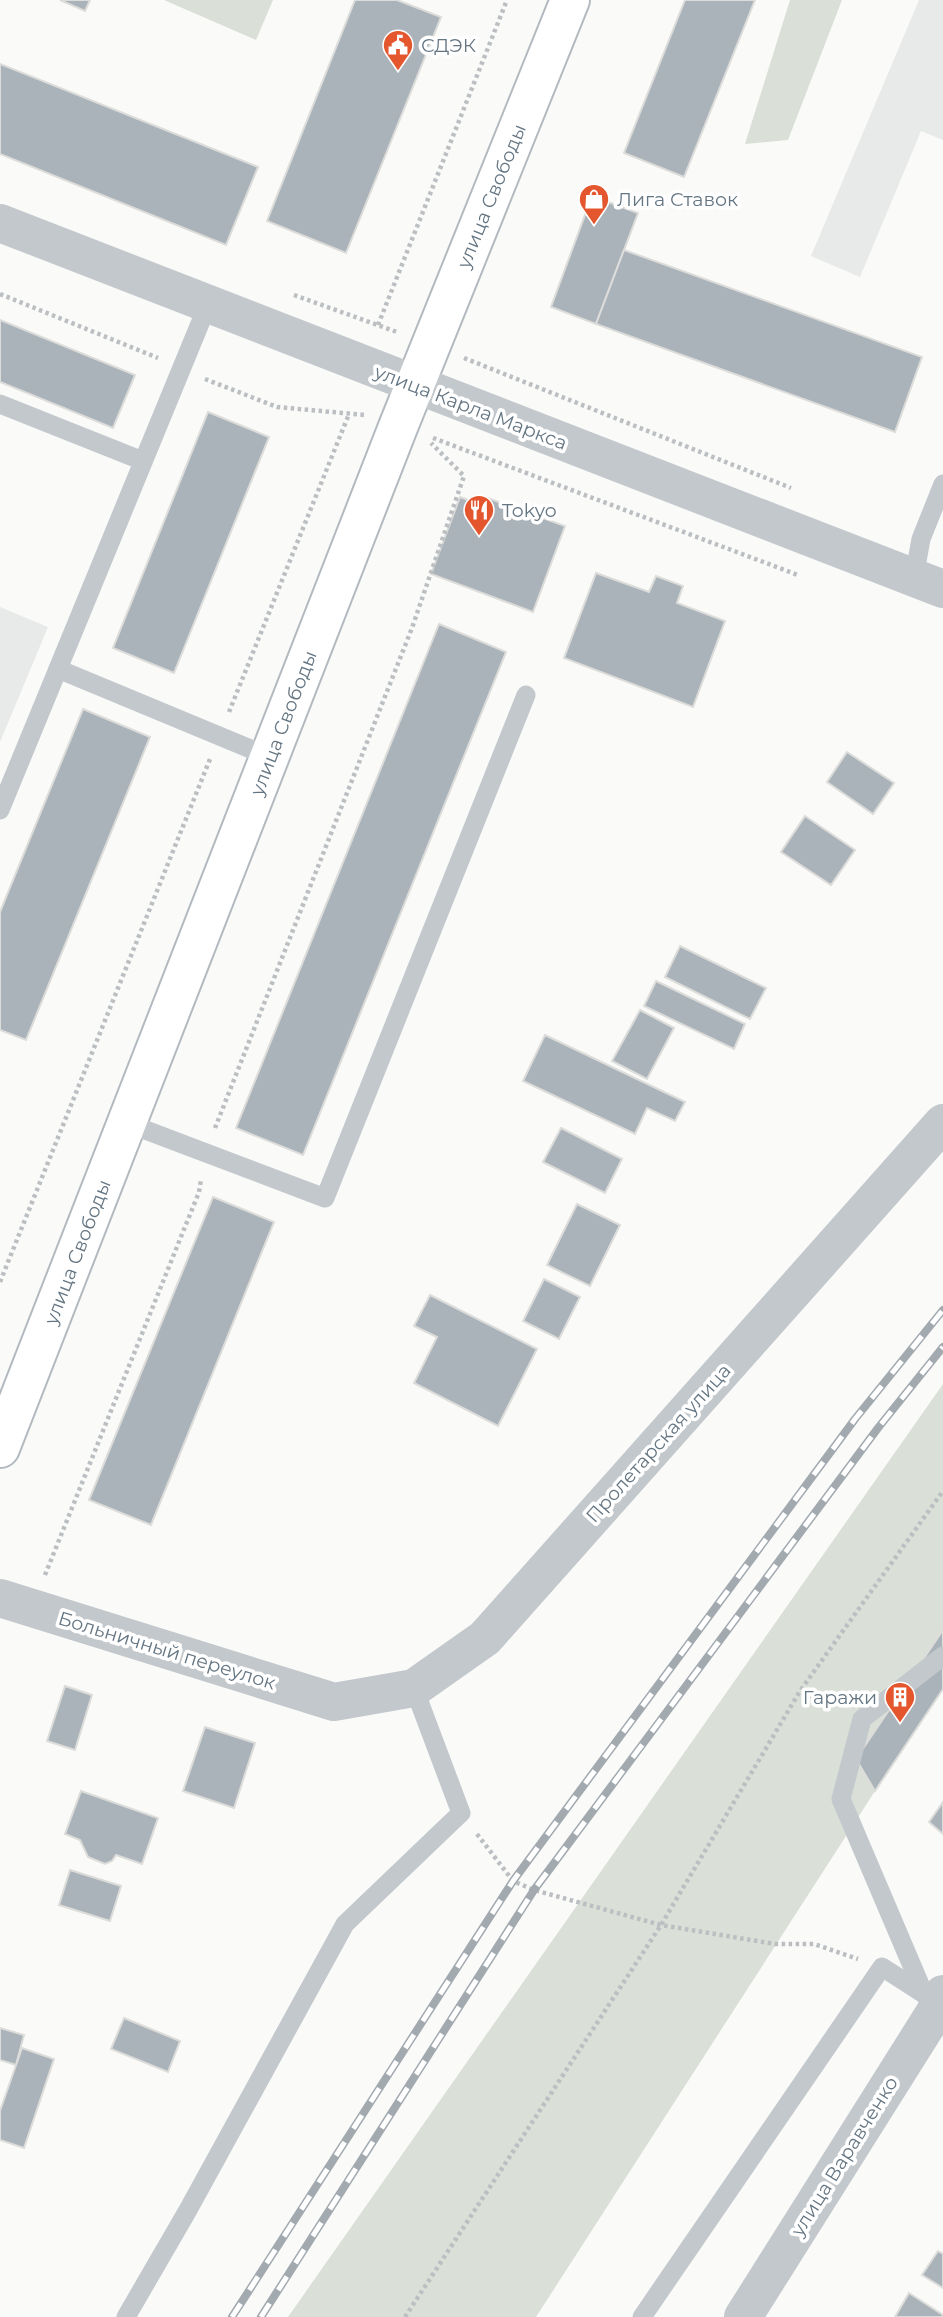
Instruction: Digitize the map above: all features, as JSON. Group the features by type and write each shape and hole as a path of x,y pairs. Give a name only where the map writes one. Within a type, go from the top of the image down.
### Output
{"main road":[{"name":"улица Свободы","path":"0,1448 415,386 570,0"}],"street":[{"name":"улица Карла Маркса","path":"0,223 929,584"},
{"name":"Пролетарская улица","path":"334,1702 414,1688 485,1638 943,1123"},
{"name":"Больничный переулок","path":"16,1603 334,1702"},
{"name":"улица Варавченко","path":"743,2317 937,2002"}],"lane":[{"path":"0,810 208,304"},
{"path":"0,404 143,461"},
{"path":"929,584 921,539 943,484"},
{"path":"58,669 270,757"},
{"path":"127,1123 324,1198 526,695"},
{"path":"937,2002 841,1799 862,1720 943,1656"},
{"path":"126,2317 345,1924 461,1813 414,1688"},
{"path":"642,2317 882,1967 937,2002"}],"path":[{"path":"378,325 507,0"},
{"path":"0,1282 349,414"},
{"path":"16,1603 199,1192 205,1152 412,628 464,476 424,435 801,576"},
{"path":"405,2317 661,1925 800,1691 943,1491"},
{"path":"461,1813 513,1881 534,1890 661,1925 775,1944 814,1944 882,1967"}],"shaded area":[{"path":"164,0 273,0 256,40"},
{"path":"790,0 842,0 788,140 745,144"},
{"path":"919,0 943,0 943,140 921,131 860,277 811,256"},
{"path":"0,607 48,627 0,742"},
{"path":"943,1384 943,1630 856,1759 875,1791 536,2317 288,2317"}],"building":[{"path":"60,0 90,0 85,11"},
{"path":"355,0 397,0 441,17 346,253 267,221"},
{"path":"685,0 755,0 684,177 624,153"},
{"path":"0,64 258,167 226,245 0,154"},
{"path":"592,196 638,213 596,324 551,307"},
{"path":"624,250 922,357 895,432 596,324"},
{"path":"0,320 135,375 113,428 0,382"},
{"path":"208,412 269,437 174,673 113,648"},
{"path":"460,497 482,505 485,497 565,526 533,612 431,574"},
{"path":"596,573 649,592 656,576 683,586 677,603 725,621 693,707 564,658"},
{"path":"439,624 506,652 303,1155 236,1128"},
{"path":"83,709 150,737 26,1040 0,1030 0,912"},
{"path":"847,752 894,783 873,814 827,782"},
{"path":"805,816 855,850 831,885 781,852"},
{"path":"680,946 766,988 750,1019 665,977"},
{"path":"656,981 745,1024 734,1049 644,1006"},
{"path":"640,1010 674,1028 647,1079 612,1061"},
{"path":"545,1035 685,1102 675,1121 647,1108 635,1134 523,1081"},
{"path":"561,1128 622,1159 605,1193 543,1162"},
{"path":"213,1197 274,1222 151,1525 89,1500"},
{"path":"577,1204 620,1225 590,1286 547,1265"},
{"path":"544,1279 580,1297 559,1339 523,1321"},
{"path":"430,1295 537,1349 498,1426 414,1383 437,1337 414,1326"},
{"name":"Гаражи","path":"943,1630 943,1689 875,1791 856,1759"},
{"path":"65,1686 92,1695 75,1750 47,1741"},
{"path":"205,1727 255,1743 234,1808 183,1791"},
{"path":"81,1791 158,1818 142,1864 116,1855 112,1861 105,1864 88,1857 80,1840 65,1834"},
{"path":"943,1802 943,1834 929,1822"},
{"path":"70,1870 121,1886 110,1921 59,1905"},
{"path":"124,2018 180,2041 168,2072 111,2049"},
{"path":"0,2028 24,2035 16,2065 0,2060"},
{"path":"22,2048 54,2059 24,2148 0,2140 0,2111"},
{"path":"938,2251 943,2254 943,2288 922,2275"},
{"path":"909,2293 943,2315 943,2317 895,2317"}],"railway":[{"path":"232,2317 513,1881 855,1419 943,1310"},
{"path":"261,2317 534,1890 878,1428 943,1347"}],"place":[{"name":"СДЭК","path":"398,72"},
{"name":"Лига Ставок","path":"594,226"},
{"name":"Tokyo","path":"479,537"},
{"name":"Гаражи","path":"900,1724"}]}
